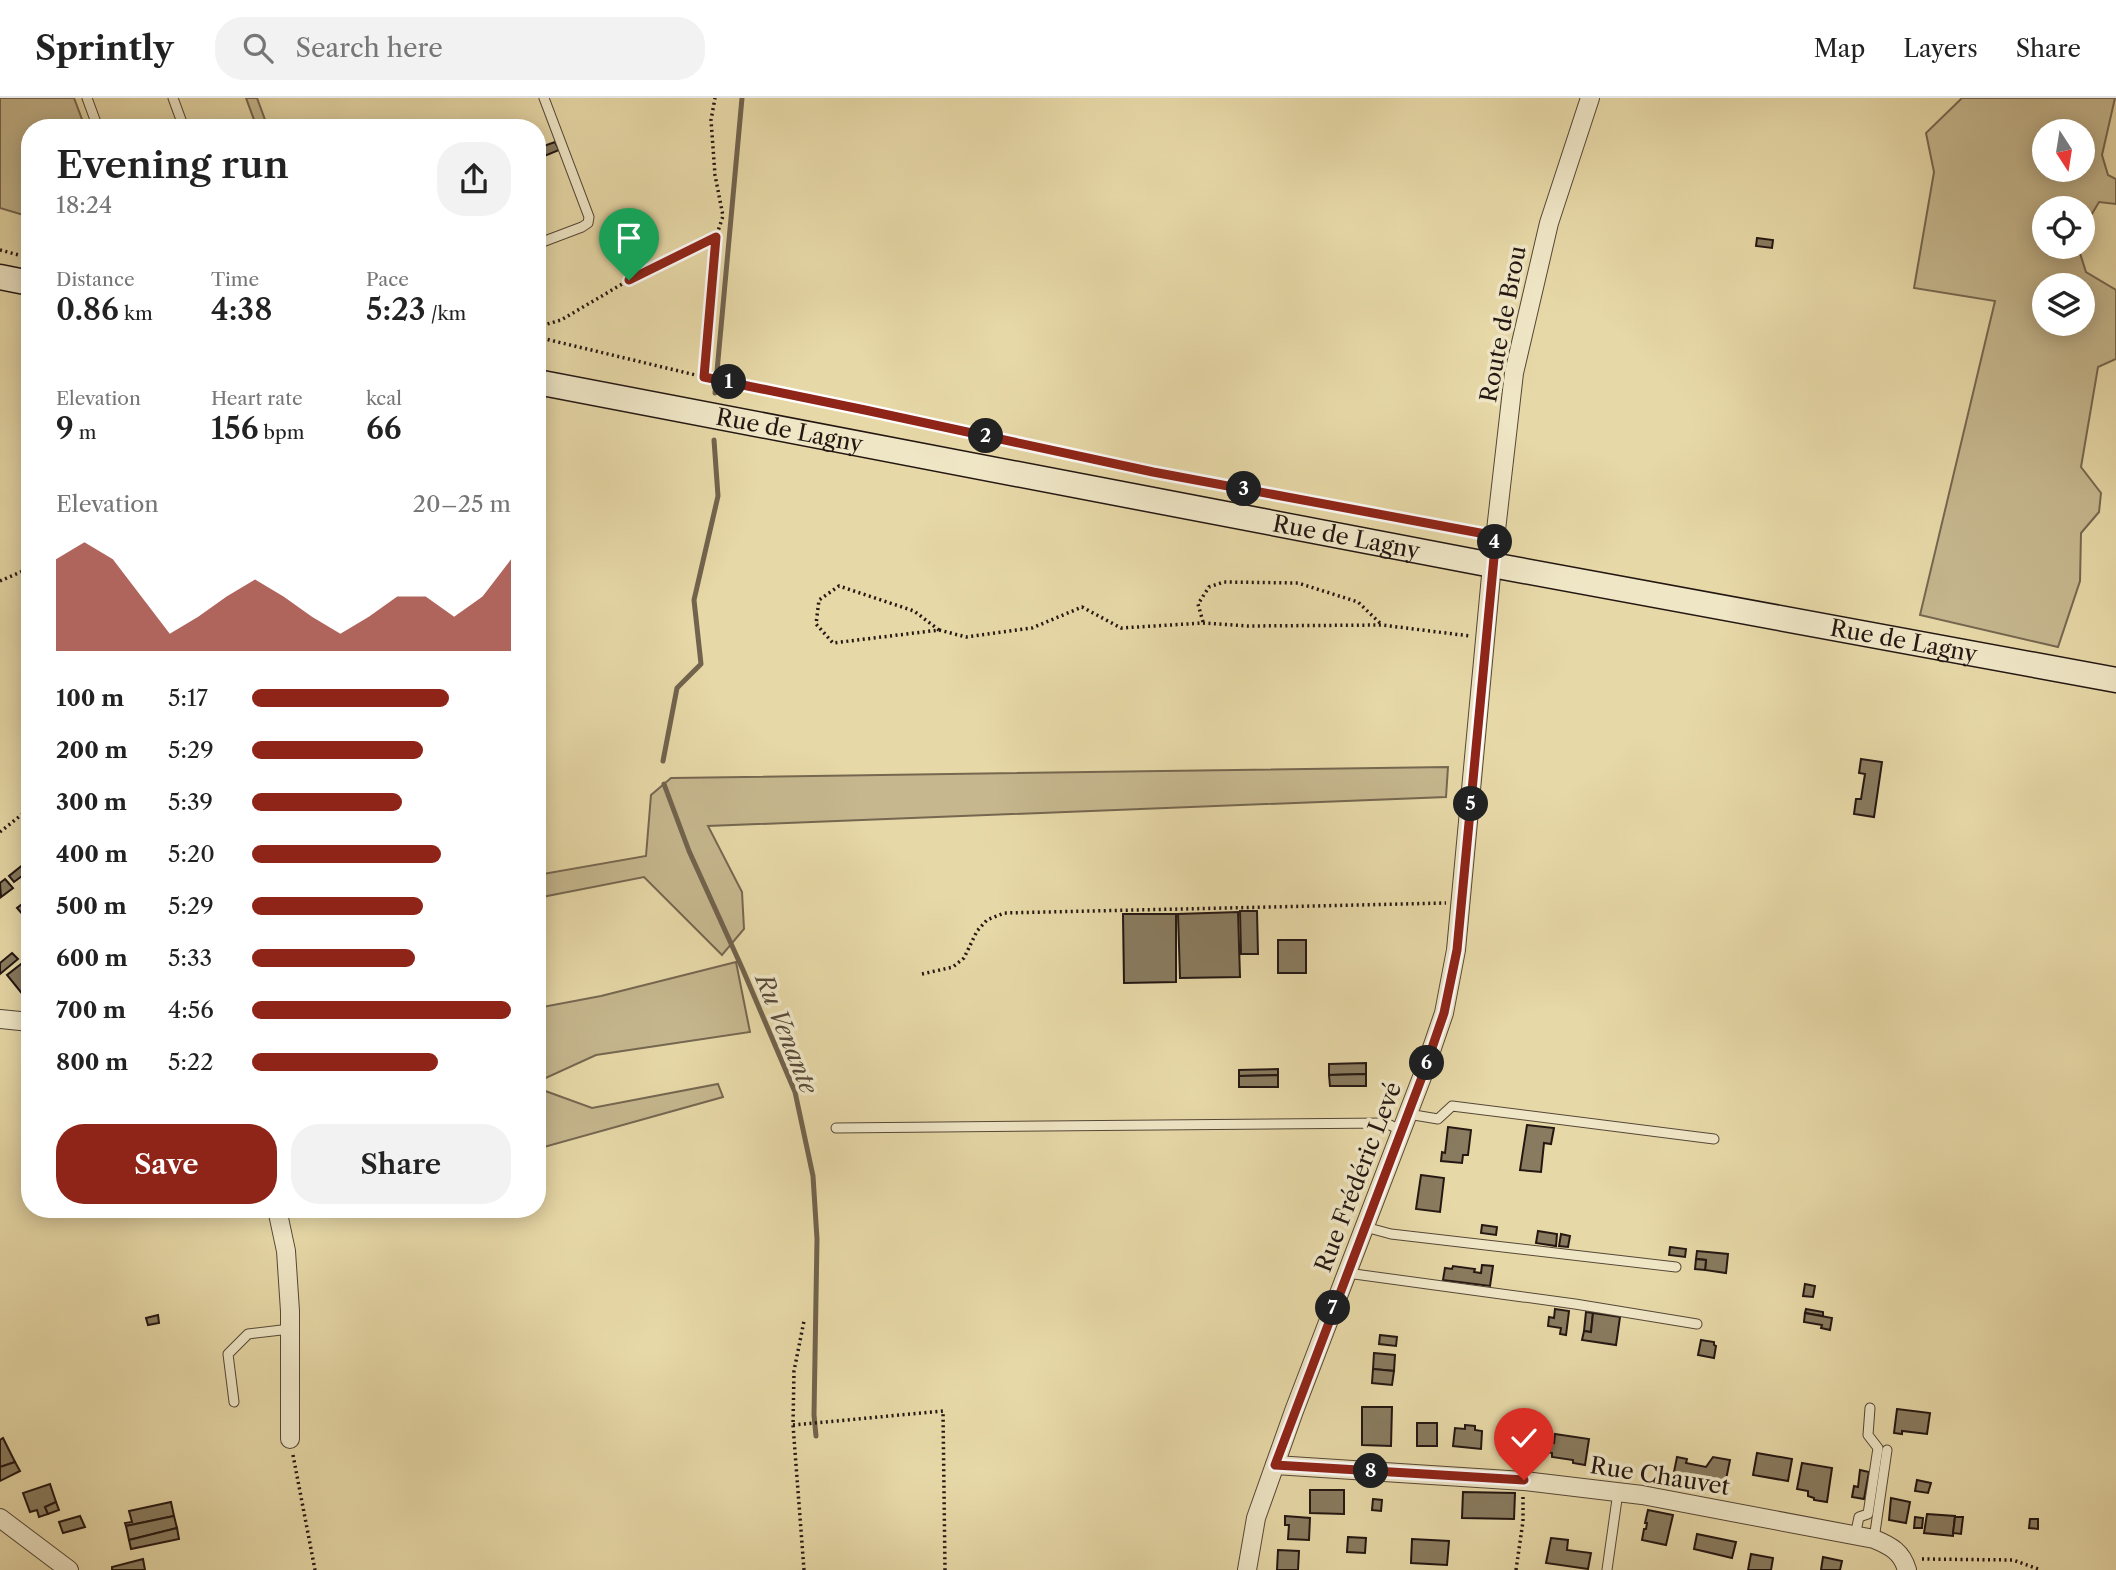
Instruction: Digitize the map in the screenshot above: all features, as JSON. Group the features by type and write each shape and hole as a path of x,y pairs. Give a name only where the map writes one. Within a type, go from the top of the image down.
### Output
{"main road":[{"path":"0,277 21,281"},
{"name":"Rue de Lagny","path":"546,384 1492,565 2116,680"}],"street":[{"name":"Route de Brou","path":"1492,565 1514,373 1549,223 1590,98"},
{"name":"Rue Frédéric Levé","path":"1247,1570 1256,1518 1444,1013 1457,950 1492,565"},
{"path":"0,1018 21,1018"},
{"path":"279,1218 286,1251 290,1329 290,1440"},
{"name":"Rue Chauvet","path":"1275,1465 1524,1480 1642,1495 1874,1539 1887,1544 1905,1564"},
{"path":"0,1518 69,1570"}],"lane":[{"path":"87,98 95,119"},
{"path":"173,98 181,119"},
{"path":"544,98 589,217 588,223 582,227 546,241"},
{"path":"836,1128 1405,1123 1438,1119 1452,1107 1714,1139"},
{"path":"1365,1227 1391,1234 1676,1267"},
{"path":"1347,1273 1575,1304 1697,1324"},
{"path":"234,1402 228,1354 248,1334 290,1329"},
{"path":"1855,1536 1858,1517 1868,1514 1878,1448 1868,1435 1870,1408"},
{"path":"1874,1539 1887,1450"},
{"path":"1607,1570 1619,1492"}],"path":[{"path":"704,377 716,237 723,216 715,175 711,120 715,98"},
{"path":"546,324 561,320 629,280 716,237"},
{"path":"0,250 21,256"},
{"path":"546,339 704,377 1153,472 1496,536"},
{"path":"0,581 21,572"},
{"path":"1203,623 1198,604 1209,587 1224,582 1298,583 1358,602 1382,625"},
{"path":"939,630 914,611 839,586 818,600 816,624 833,643 939,630 966,637 1032,628 1082,607 1121,628 1203,623 1248,626 1382,625 1486,638"},
{"path":"0,832 21,815"},
{"path":"922,974 953,967 964,958 977,931 987,920 1004,913 1462,902"},
{"path":"804,1321 794,1371 793,1425 804,1570"},
{"path":"793,1425 943,1411 945,1570"},
{"path":"290,1440 315,1570"},
{"path":"1516,1570 1524,1480"},
{"path":"1905,1564 2013,1560 2041,1570"}],"shaded area":[{"path":"0,98 74,98 82,119 21,119 21,214 0,208"},
{"path":"246,98 257,98 265,119 254,119"},
{"path":"1962,98 2115,98 2102,155 2108,175 2116,179 2116,204 2099,202 2095,209 2095,196 2032,196 2032,259 2082,259 2088,273 2032,273 2032,336 2095,336 2095,277 2116,290 2116,359 2098,367 2081,467 2101,493 2099,512 2081,533 2080,581 2058,647 1920,615 1995,301 1914,288 1934,172 1926,133"},
{"path":"1448,767 1446,797 708,826 742,892 744,929 722,955 644,877 546,896 546,873 646,856 651,795 671,778"},
{"path":"736,962 750,1032 596,1055 546,1078 546,1006 601,996"},
{"path":"718,1084 723,1097 546,1146 546,1091 592,1108"}],"building":[{"path":"555,142 559,150 546,155 546,145"},
{"path":"1757,238 1773,240 1772,248 1756,246"},
{"path":"1861,759 1882,762 1874,817 1854,814 1856,799 1861,799 1865,774 1859,773"},
{"path":"21,866 21,877 14,882 9,876"},
{"path":"5,879 13,888 1,897 0,883"},
{"path":"1240,911 1257,911 1258,954 1241,954"},
{"path":"1238,912 1240,977 1180,978 1178,914"},
{"path":"1123,914 1176,914 1176,982 1124,983"},
{"path":"1278,940 1306,940 1306,973 1278,973"},
{"path":"12,953 18,959 0,974 0,963"},
{"path":"21,964 21,992 7,975"},
{"path":"1366,1063 1366,1074 1329,1075 1329,1064"},
{"path":"1278,1069 1278,1075 1239,1076 1239,1070"},
{"path":"1366,1074 1366,1086 1330,1086 1329,1075"},
{"path":"1278,1075 1278,1087 1239,1087 1239,1076"},
{"path":"1527,1125 1554,1128 1551,1144 1544,1143 1541,1172 1520,1170"},
{"path":"1448,1127 1471,1130 1468,1155 1463,1155 1462,1163 1441,1161 1442,1152 1445,1153"},
{"path":"1421,1175 1444,1178 1440,1212 1416,1209"},
{"path":"1482,1225 1497,1227 1496,1235 1481,1233"},
{"path":"1538,1231 1557,1234 1556,1246 1536,1243"},
{"path":"1561,1234 1570,1236 1568,1247 1559,1246"},
{"path":"1670,1247 1686,1249 1685,1257 1669,1255"},
{"path":"1697,1251 1728,1254 1726,1273 1705,1270 1706,1260 1696,1259"},
{"path":"1696,1259 1706,1260 1705,1270 1695,1269"},
{"path":"1482,1265 1493,1266 1490,1286 1443,1280 1445,1268 1452,1269 1453,1266 1475,1269 1474,1272 1481,1273"},
{"path":"1805,1284 1815,1286 1813,1297 1803,1296"},
{"path":"1555,1309 1569,1311 1566,1335 1560,1334 1561,1328 1548,1326 1549,1317 1554,1318"},
{"path":"1806,1309 1823,1312 1823,1316 1805,1313"},
{"path":"1586,1312 1593,1313 1591,1332 1584,1331"},
{"path":"1593,1313 1620,1317 1616,1345 1582,1340 1584,1331 1591,1332"},
{"path":"1805,1313 1832,1318 1830,1330 1821,1328 1822,1325 1804,1322"},
{"path":"158,1315 159,1323 148,1325 146,1318"},
{"path":"1380,1335 1397,1337 1396,1346 1379,1344"},
{"path":"1701,1340 1714,1342 1714,1358 1698,1355"},
{"path":"1374,1353 1395,1355 1394,1371 1373,1369"},
{"path":"1373,1369 1394,1371 1392,1385 1372,1383"},
{"path":"1362,1407 1392,1407 1391,1446 1362,1445"},
{"path":"1897,1409 1930,1413 1927,1434 1902,1431 1902,1434 1894,1433"},
{"path":"1417,1423 1437,1423 1437,1446 1417,1446"},
{"path":"1465,1425 1475,1426 1475,1430 1482,1431 1481,1449 1453,1446 1455,1428 1465,1429"},
{"path":"1555,1434 1589,1439 1585,1465 1552,1457 1552,1453 1546,1452 1545,1456 1522,1452 1525,1437 1554,1443"},
{"path":"3,1438 15,1462 0,1467 0,1440"},
{"path":"1757,1453 1792,1459 1788,1481 1753,1475"},
{"path":"1677,1457 1687,1459 1686,1463 1706,1467 1713,1457 1730,1460 1724,1489 1673,1477"},
{"path":"15,1462 20,1471 0,1481 0,1467"},
{"path":"1802,1463 1832,1468 1827,1502 1814,1500 1808,1496 1808,1491 1797,1489"},
{"path":"1860,1470 1869,1472 1864,1499 1852,1497 1854,1486 1858,1487"},
{"path":"1917,1480 1931,1483 1928,1493 1915,1491"},
{"path":"50,1484 56,1502 45,1507 48,1514 39,1517 37,1510 30,1512 23,1493"},
{"path":"1310,1490 1344,1490 1344,1514 1310,1513"},
{"path":"1463,1492 1515,1493 1514,1519 1462,1518"},
{"path":"1891,1498 1910,1502 1906,1523 1889,1520"},
{"path":"1373,1499 1382,1500 1381,1511 1372,1510"},
{"path":"56,1502 59,1510 48,1514 45,1507"},
{"path":"171,1502 174,1516 126,1526 125,1523 132,1522 129,1511"},
{"path":"1648,1510 1673,1515 1666,1545 1642,1540"},
{"path":"1927,1514 1955,1516 1953,1536 1924,1533"},
{"path":"80,1516 85,1527 63,1533 59,1522"},
{"path":"174,1516 177,1528 129,1540 126,1526"},
{"path":"1285,1516 1310,1518 1309,1540 1288,1539 1289,1525 1285,1525"},
{"path":"1915,1517 1923,1518 1922,1528 1914,1528"},
{"path":"1955,1517 1963,1517 1961,1534 1953,1533"},
{"path":"2030,1519 2038,1519 2038,1529 2029,1528"},
{"path":"177,1528 179,1539 131,1549 129,1540"},
{"path":"1697,1534 1736,1542 1732,1558 1694,1549"},
{"path":"1348,1537 1366,1538 1365,1553 1347,1552"},
{"path":"1551,1538 1568,1540 1567,1550 1591,1553 1588,1569 1546,1563"},
{"path":"1412,1539 1449,1541 1447,1565 1411,1563"},
{"path":"1278,1550 1299,1551 1298,1570 1277,1570"},
{"path":"1751,1554 1773,1558 1771,1570 1748,1570"},
{"path":"1823,1557 1842,1561 1840,1570 1821,1570"},
{"path":"143,1559 145,1570 112,1570 112,1567"}],"waterway":[{"name":"Ru Venante","path":"715,393 742,98"},
{"name":"Ru Venante","path":"663,761 677,688 701,664 694,600 718,496 714,440"},
{"name":"Ru Venante","path":"664,784 689,851 795,1092 813,1176 817,1239 814,1415 816,1436"}],"route":[{"path":"629,280 716,237 704,377 1153,472 1496,536 1457,950 1444,1013 1275,1465 1524,1480"}]}
